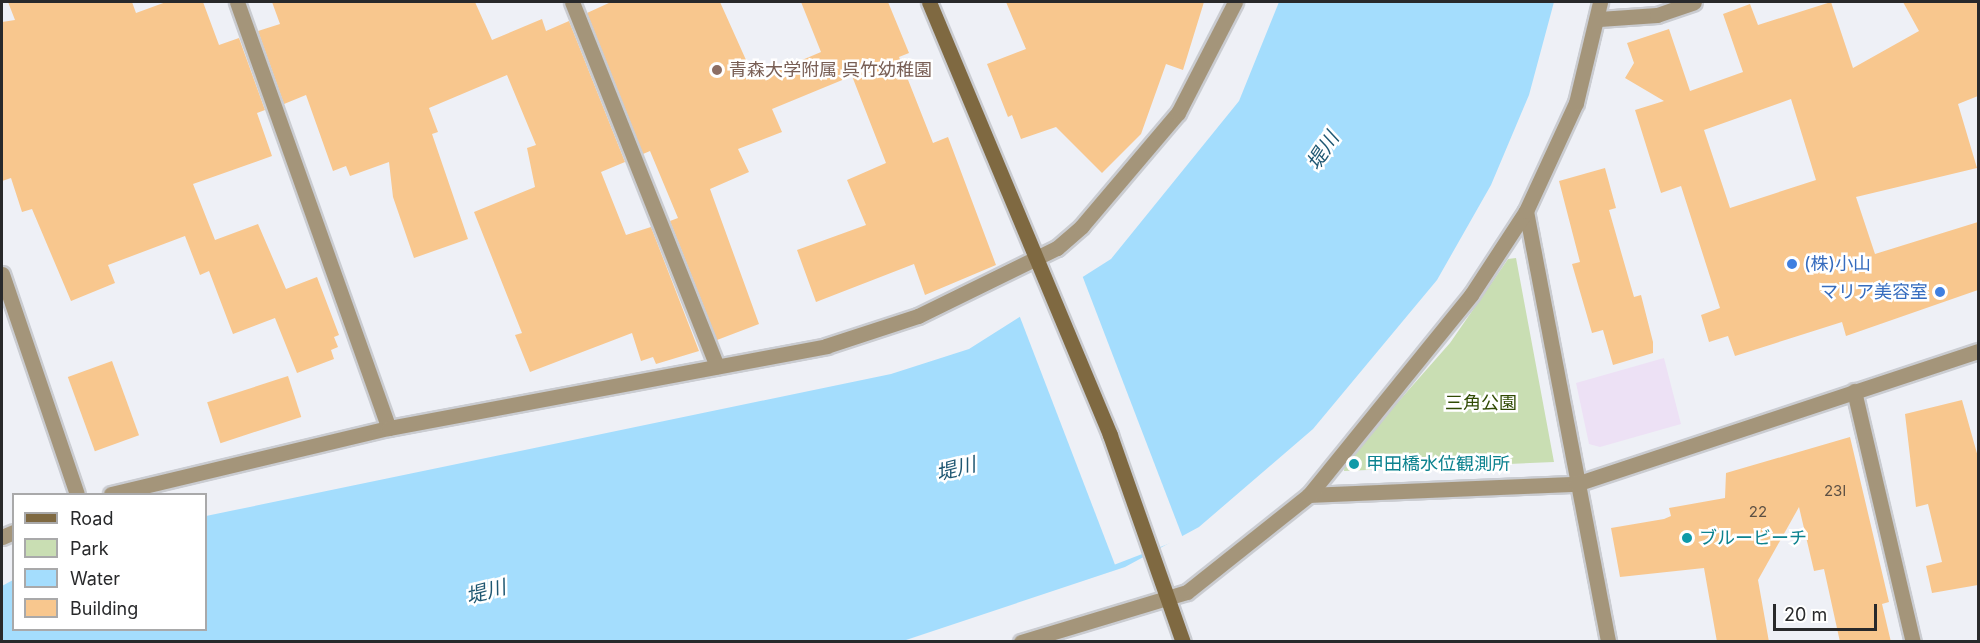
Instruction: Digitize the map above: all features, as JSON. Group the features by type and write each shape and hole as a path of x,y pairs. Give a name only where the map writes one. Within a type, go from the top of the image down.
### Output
{"street":[{"path":"237,2 389,428"},
{"path":"572,2 717,366"},
{"path":"929,2 1039,266 1163,577 1183,642"},
{"path":"119,493 389,428 717,366 867,334 1039,266 1082,226 1147,156 1209,62 1235,2"},
{"path":"1021,642 1170,598 1204,582 1309,495 1471,294 1526,211 1576,103 1599,19 1600,2"},
{"path":"1599,19 1657,15 1694,2"},
{"path":"1526,211 1576,484 1608,642"},
{"path":"2,274 76,493"},
{"path":"1309,495 1576,484 1978,351"},
{"path":"1854,392 1913,642"}],"shaded area":[{"path":"1664,358 1681,424 1600,447 1589,444 1576,383"}],"green space":[{"name":"三角公園","path":"1516,258 1554,462 1344,471 1345,462 1450,343 1508,259"}],"water":[{"name":"堤川","path":"1279,2 1554,2 1529,95 1491,185 1437,280 1313,429 1199,527 1125,567 903,641 2,642 2,586 12,581 12,631 207,631 207,516 891,374 969,349 1111,259 1239,101"}],"pier":[{"path":"1082,275 1183,538 1115,564 1014,301"}],"building":[{"path":"8,2 132,2 136,13 166,2 203,2 219,45 239,38 265,110 257,113 272,156 193,184 215,240 258,224 286,289 317,277 339,335 334,337 338,347 331,350 334,359 297,373 275,318 233,334 209,271 200,275 185,236 108,265 115,283 71,301 32,209 22,212 11,178 2,181 2,22 15,20"},
{"path":"272,2 475,2 492,40 542,19 546,31 569,21 625,162 601,172 626,235 651,227 699,351 656,364 653,357 641,361 632,333 530,372 515,335 522,333 474,212 535,187 527,148 536,145 507,75 429,108 438,132 432,134 468,239 414,258 393,197 389,162 350,176 346,166 333,171 306,95 284,104 258,31 280,24"},
{"path":"611,2 720,2 755,80 821,52 801,2 888,2 909,53 899,57 933,143 948,137 996,265 925,295 914,264 816,302 797,250 866,225 847,180 886,163 852,76 772,109 782,132 738,149 749,172 710,189 759,324 717,340 670,221 678,218 650,151 643,154 587,13"},
{"path":"1006,2 1204,2 1183,70 1166,64 1141,134 1102,173 1056,127 1021,139 1012,115 1008,117 987,64 1026,49"},
{"path":"1831,2 1853,68 1919,31 1903,2 1978,2 1978,96 1958,104 1977,168 1856,197 1875,254 1978,222 1978,290 1846,336 1842,322 1735,356 1728,336 1709,342 1701,315 1720,308 1681,186 1661,193 1635,110 1664,101 1625,78 1634,63 1627,43 1669,29 1690,91 1743,72 1723,14 1750,4 1758,25","holes":["1791,99 1816,180 1730,208 1704,130"]},
{"path":"1605,168 1616,208 1609,210 1634,297 1641,295 1653,342 1653,353 1613,365 1603,330 1592,333 1572,264 1580,262 1559,181"},
{"path":"112,361 139,435 95,451 68,377"},
{"path":"288,376 301,417 220,443 207,402"},
{"path":"1962,400 1978,457 1978,585 1932,593 1926,566 1942,562 1928,504 1916,507 1905,414"},
{"path":"1850,437 1889,602 1882,604 1891,642 1840,642 1824,569 1814,571 1799,507 1758,580 1769,642 1717,642 1704,568 1620,577 1611,528 1664,519 1671,516 1669,508 1725,498 1726,473"}],"place":[{"name":"青森大学附属 呉竹幼稚園","path":"717,70"},
{"name":"(株)小山","path":"1792,264"},
{"name":"マリア美容室","path":"1940,292"},
{"name":"甲田橋水位観測所","path":"1354,464"},
{"name":"ブルービーチ","path":"1687,538"}]}
